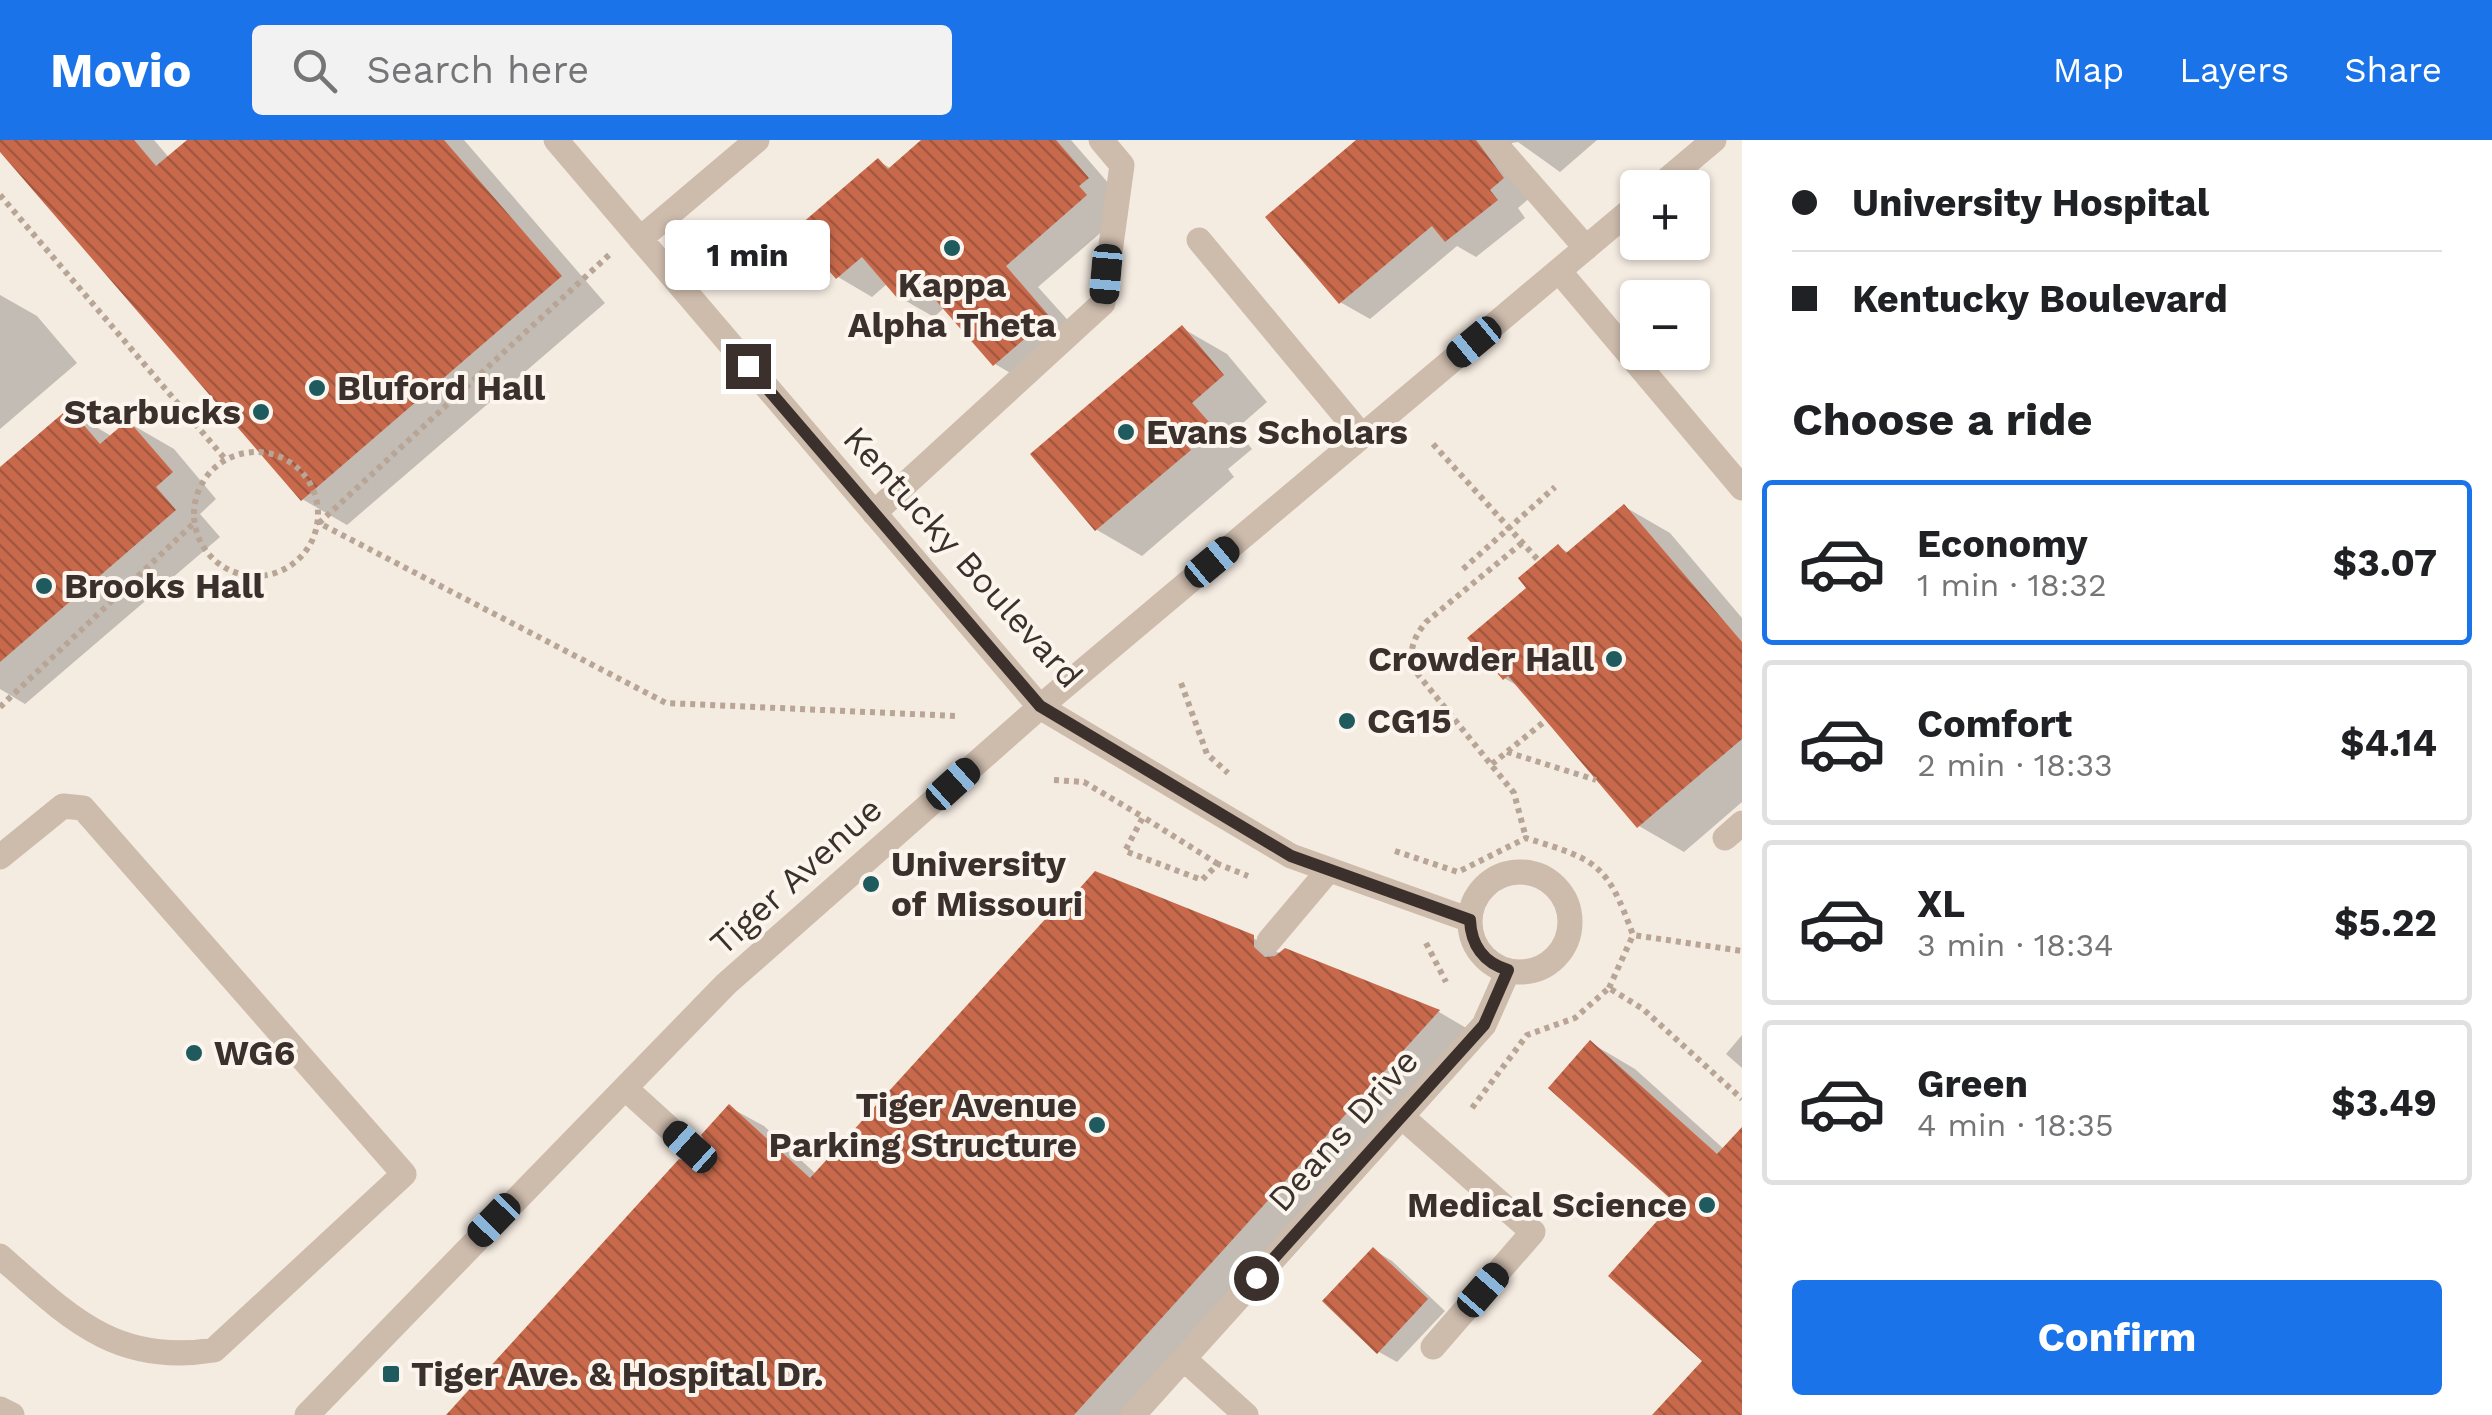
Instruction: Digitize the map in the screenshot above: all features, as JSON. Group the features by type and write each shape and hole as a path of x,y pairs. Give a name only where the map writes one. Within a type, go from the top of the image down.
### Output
{"street":[{"name":"Kentucky Boulevard","path":"556,140 1040,706 1291,856 1470,920"},
{"path":"640,239 757,140"},
{"path":"874,513 1104,303 1122,165 1101,140"},
{"path":"1492,140 1586,248"},
{"path":"1679,170 1714,140"},
{"name":"Tiger Avenue","path":"304,1412 726,984 1040,706 1620,219"},
{"path":"1199,240 1362,436"},
{"path":"1558,271 1742,488"},
{"path":"0,857 63,806 84,808 404,1174 214,1350 174,1356 109,1340 74,1321 0,1256"},
{"path":"1269,941 1328,871"},
{"path":"1504,874 1535,874 1561,892 1570,922 1560,954 1530,972 1508,970 1482,956 1473,941 1470,920 1478,892 1504,874"},
{"name":"Deans Drive","path":"1133,1415 1484,1025 1508,970"},
{"path":"625,1088 690,1147"},
{"path":"1401,1116 1534,1232 1433,1347"},
{"path":"1184,1359 1246,1415"},
{"path":"0,1408 12,1415"}],"path":[{"path":"0,194 226,460"},
{"path":"318,522 311,484 282,458 263,452 226,460 200,486 194,523 206,550 228,570 267,576 301,558 318,522 612,253"},
{"path":"1433,444 1538,562"},
{"path":"1462,568 1555,487"},
{"path":"318,522 666,704 958,716"},
{"path":"0,707 194,523"},
{"path":"1522,543 1426,622 1414,636 1410,654 1416,672 1514,793 1526,838"},
{"path":"1181,683 1207,754 1232,776"},
{"path":"1492,764 1545,721"},
{"path":"1507,752 1596,780"},
{"path":"1054,780 1084,782 1144,817"},
{"path":"1392,850 1458,872 1526,838 1587,857 1618,895 1633,935 1609,988 1574,1018 1527,1035 1472,1108"},
{"path":"1633,935 1742,951"},
{"path":"1609,988 1642,1009 1742,1099"}],"building":[{"name":"Bluford Hall","path":"0,140 134,140 156,166 187,140 444,140 562,276 301,501 0,152"},
{"name":"Kappa Alpha Theta","path":"921,140 1056,140 1089,178 1079,186 1087,195 1006,266 1050,317 993,366 918,280 898,299 862,257 836,279 794,230 878,158 888,169"},
{"path":"1356,140 1476,140 1504,178 1490,190 1498,200 1445,242 1432,226 1339,304 1265,217"},
{"name":"Evans Scholars","path":"1182,325 1224,375 1192,403 1209,422 1184,442 1191,450 1095,531 1030,454"},
{"name":"Brooks Hall","path":"69,408 100,444 128,420 173,472 156,487 176,510 0,662 0,467"},
{"name":"Crowder Hall","path":"1624,504 1742,642 1742,739 1637,828 1508,676 1503,680 1467,638 1526,588 1518,578 1558,544 1566,553"},
{"name":"Tiger Avenue Parking Structure","path":"1095,871 1254,935 1254,947 1265,957 1275,956 1285,948 1440,1010 1074,1415 446,1415 679,1159 694,1163 703,1157 706,1143 701,1135 729,1104 810,1178 1059,904 1063,907"},
{"name":"Medical Science","path":"1590,1040 1717,1154 1742,1127 1742,1415 1652,1415 1702,1361 1608,1276 1674,1202 1548,1088"},
{"path":"1373,1247 1428,1299 1377,1354 1322,1301"}],"place":[{"name":"Kappa Alpha Theta","path":"952,248"},
{"name":"Bluford Hall","path":"317,388"},
{"name":"Starbucks","path":"261,412"},
{"name":"Evans Scholars","path":"1126,432"},
{"name":"Brooks Hall","path":"44,586"},
{"name":"Crowder Hall","path":"1614,659"},
{"name":"CG15","path":"1347,721"},
{"name":"University of Missouri","path":"871,884"},
{"name":"WG6","path":"194,1053"},
{"name":"Tiger Avenue Parking Structure","path":"1097,1125"},
{"name":"Medical Science","path":"1707,1205"},
{"name":"Tiger Ave. & Hospital Dr.","path":"391,1374"}],"route":[{"path":"748,366 1040,706 1291,856 1470,920 1473,941 1482,956 1496,967 1508,970 1484,1025 1256,1278"}]}
